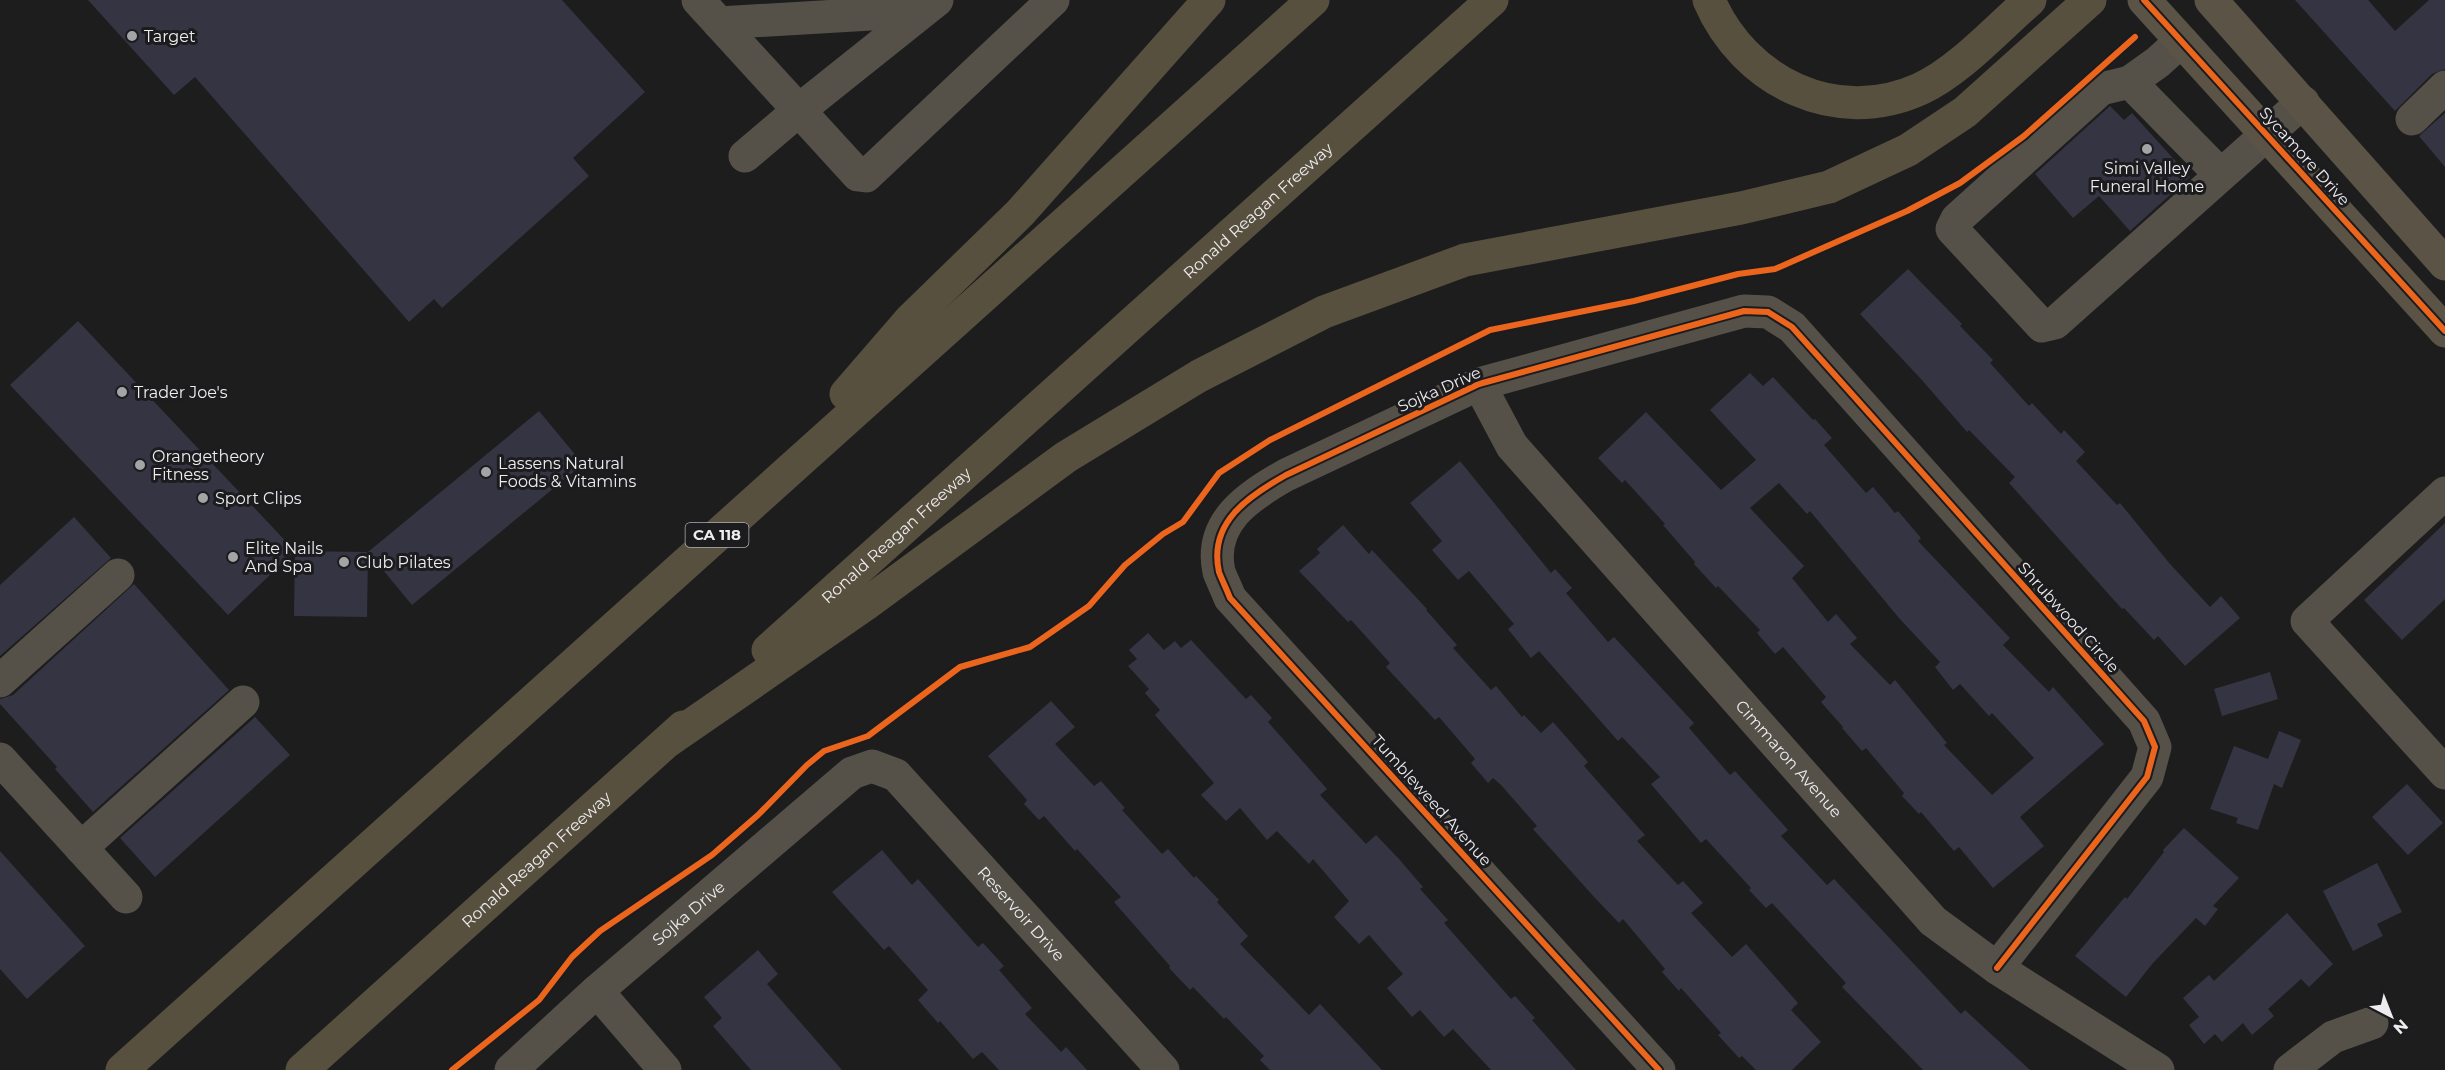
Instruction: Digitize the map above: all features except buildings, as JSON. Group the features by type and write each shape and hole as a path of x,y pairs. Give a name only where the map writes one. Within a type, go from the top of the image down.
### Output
{"highway":[{"path":"749,506 910,321 1020,213 1209,0"},
{"name":"CA 118","path":"123,1070 1313,0"},
{"name":"Ronald Reagan Freeway","path":"302,1070 1492,0"},
{"path":"1709,0 1714,13 1738,46 1761,70 1790,88 1820,99 1854,103 1885,100 1920,89 1947,73 2030,0"},
{"path":"668,741 866,604 1066,457 1199,376 1324,312 1465,260 1742,208 1829,187 1908,150 1965,112 2090,0"}],"main road":[{"name":"Sycamore Drive","path":"2144,0 2445,331"},
{"name":"Sycamore Drive","path":"2211,0 2445,264"}],"street":[{"path":"708,11 858,175 866,176 1053,0"},
{"path":"745,156 929,6"},
{"path":"708,11 929,6"},
{"path":"2181,41 2158,62 2130,82 2101,89 1957,219 1952,229 2042,326 2055,323 2303,102"},
{"path":"2130,82 2220,174"},
{"path":"2412,119 2445,87"},
{"name":"Sojka Drive","path":"1221,534 1229,517 1266,486 1479,384 1744,311 1768,312"},
{"name":"Shrubwood Circle","path":"1768,312 1792,327 2144,721 2154,747 2147,777 1997,968"},
{"name":"Cimmaron Avenue","path":"1479,384 1512,446 1933,921 1997,968 2158,1070"},
{"path":"2445,493 2307,621 2445,773"},
{"name":"Tumbleweed Avenue","path":"1221,534 1218,553 1220,572 1230,598 1659,1070"},
{"path":"0,681 118,575"},
{"path":"81,848 243,702"},
{"path":"0,759 126,897"},
{"name":"Sojka Drive","path":"511,1070 597,991 852,773 872,765"},
{"name":"Reservoir Drive","path":"872,765 896,775 1163,1070"},
{"path":"597,991 665,1070"},
{"path":"2290,1070 2332,1037 2372,1023"}],"cycle path":[{"path":"2144,0 2445,331"},
{"path":"452,1070 539,1000 572,957 600,931 712,855 758,815 824,751 868,736 960,667 1030,647 1089,606 1125,565 1163,534 1183,522 1219,473 1270,440 1490,330 1634,301 1738,274 1775,269 1907,211 1960,183 2024,136 2135,37"},
{"path":"1659,1070 1230,598 1219,572 1217,554 1226,525 1234,513 1258,492 1286,475 1479,384 1744,311 1768,312"},
{"path":"1768,312 1792,327 2144,721 2155,747 2147,777 1997,968"}],"place":[{"name":"Target","path":"132,36"},
{"name":"Simi Valley Funeral Home","path":"2147,149"},
{"name":"Trader Joe's","path":"122,392"},
{"name":"Orangetheory Fitness","path":"140,465"},
{"name":"Lassens Natural Foods & Vitamins","path":"486,472"},
{"name":"Sport Clips","path":"203,498"},
{"name":"Elite Nails And Spa","path":"233,557"},
{"name":"Club Pilates","path":"344,562"}]}
